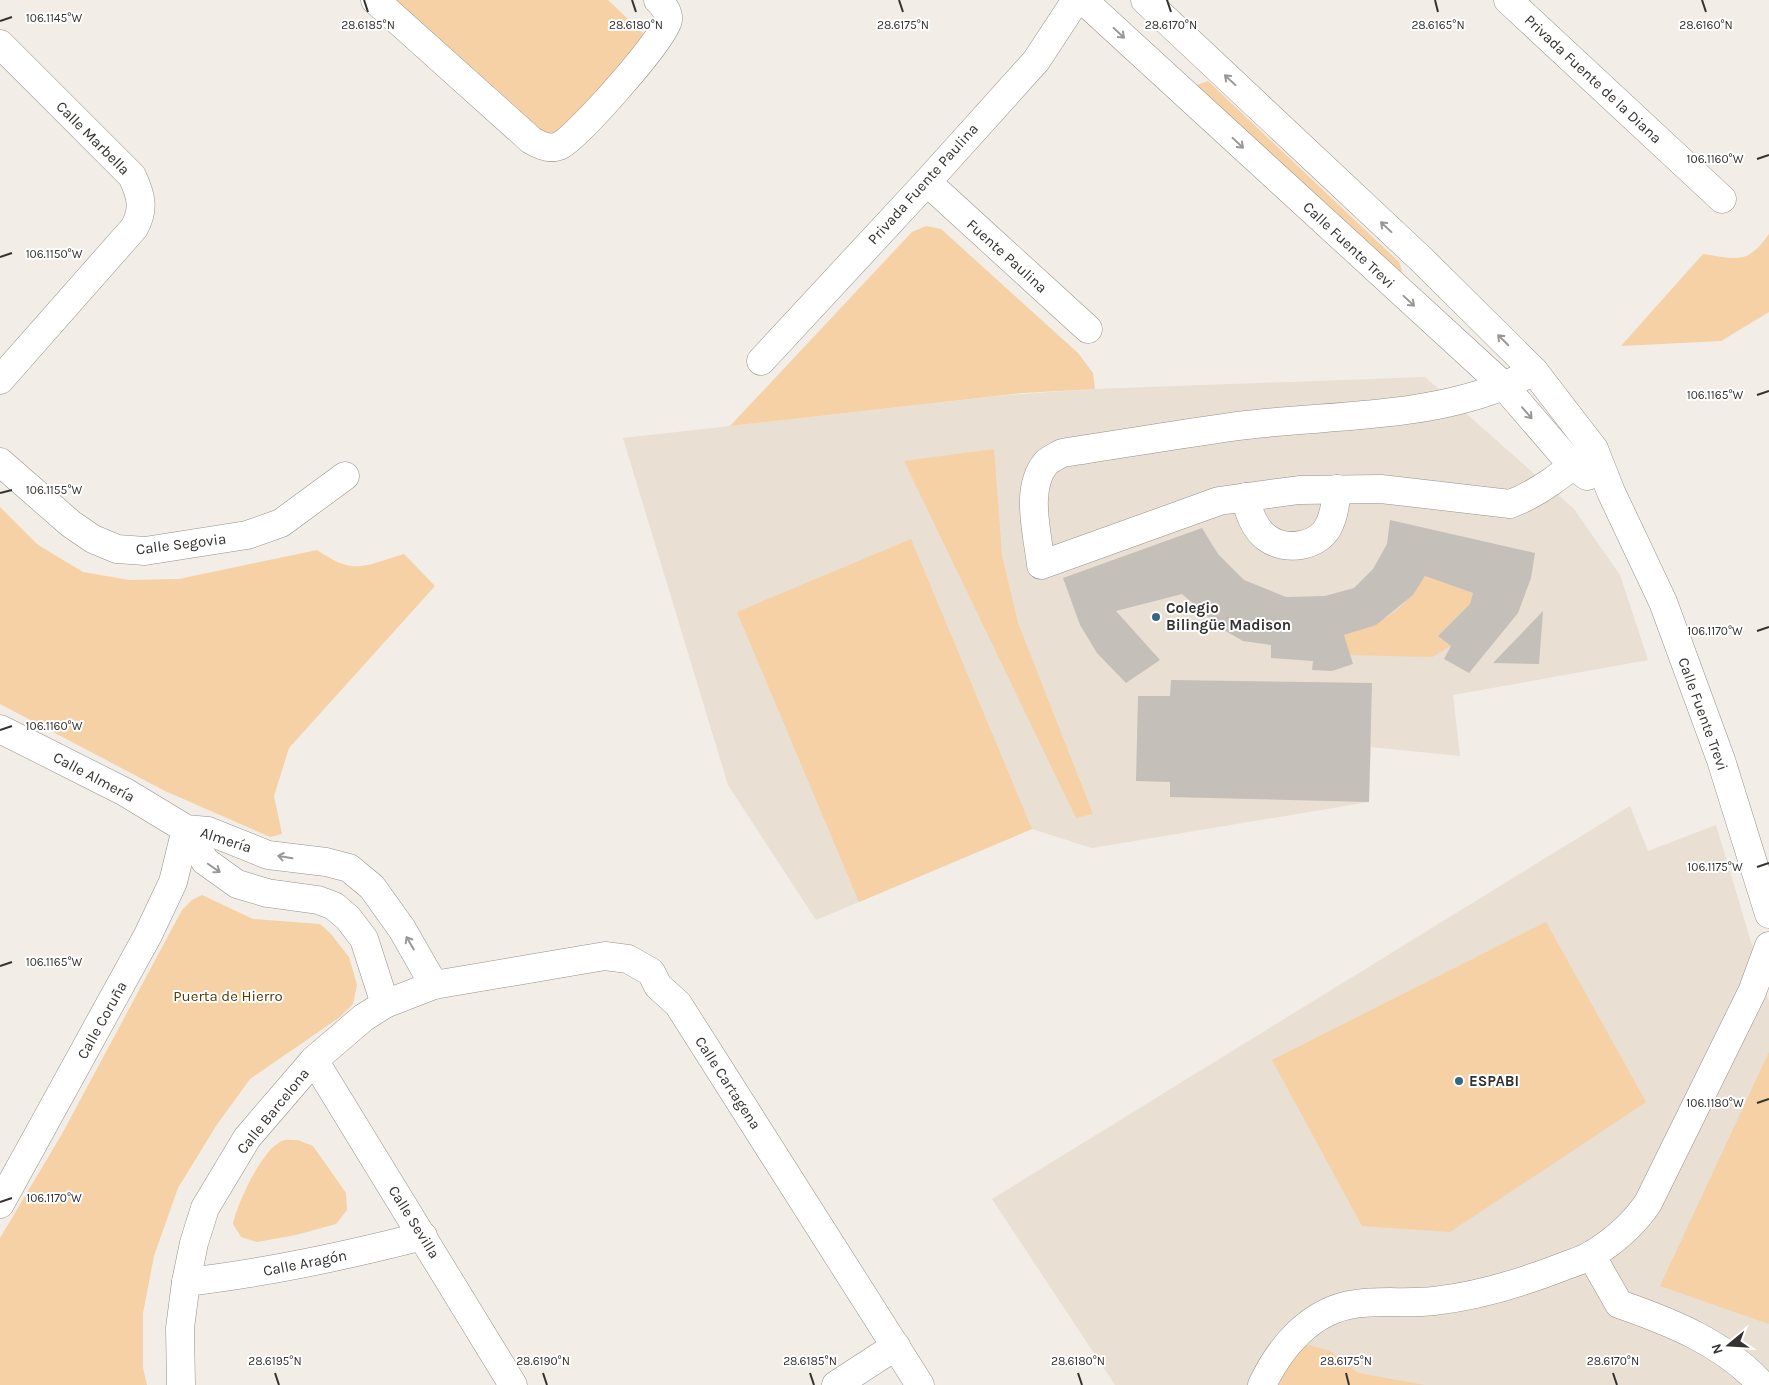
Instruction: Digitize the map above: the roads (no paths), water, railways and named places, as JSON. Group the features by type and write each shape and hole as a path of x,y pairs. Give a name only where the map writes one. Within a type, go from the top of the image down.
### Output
{"street":[{"path":"375,0 530,140 540,146 556,148 565,143 606,102 643,60 666,28 667,12 658,0"},
{"name":"Privada Fuente Paulina","path":"761,360 927,182 1036,60 1076,0"},
{"name":"Calle Fuente Trevi","path":"1083,0 1504,386 1573,466 1611,492"},
{"name":"Calle Fuente Trevi","path":"1145,0 1422,260 1534,371 1594,449 1611,492 1630,528 1666,611 1720,760 1769,914"},
{"name":"Privada Fuente de la Diana","path":"1508,0 1722,199"},
{"name":"Calle Marbella","path":"0,44 132,176 142,206 140,217 134,228 0,380"},
{"name":"Fuente Paulina","path":"927,182 1088,329"},
{"path":"1534,371 1504,386 1465,398 1386,412 1246,425 1062,453 1046,462 1038,476 1034,496 1041,566 1218,501 1245,497 1299,490 1381,488 1510,504 1521,500 1573,466 1594,449"},
{"name":"Calle Segovia","path":"0,462 70,524 92,539 117,549 145,551 247,535 281,523 345,476"},
{"path":"1245,497 1248,511 1256,528 1266,538 1279,544 1295,546 1308,544 1330,525 1338,489"},
{"name":"Calle Almería","path":"0,729 125,792 186,829"},
{"name":"Almería","path":"186,829 208,831 268,855 326,862 349,868 372,887 402,929 434,985"},
{"name":"Almería","path":"186,829 205,861 236,884 267,892 318,900 334,906 348,918 364,939 385,1004"},
{"name":"Calle Coruña","path":"0,1204 148,935 174,882 186,829"},
{"path":"1262,1385 1286,1346 1306,1325 1329,1311 1354,1304 1432,1302 1467,1296 1524,1281 1591,1255 1621,1235 1636,1220 1648,1203 1752,992 1769,946"},
{"name":"Calle Cartagena","path":"434,985 605,956 628,959 650,972 658,986 678,1004 920,1385"},
{"name":"Calle Barcelona","path":"181,1385 180,1328 186,1282 194,1243 205,1208 247,1138 314,1060 363,1018 385,1004 434,985"},
{"name":"Calle Sevilla","path":"314,1060 513,1385"},
{"name":"Calle Aragón","path":"186,1282 240,1276 351,1254 423,1236"},
{"path":"1591,1255 1619,1304 1663,1320 1734,1357 1762,1385"},
{"path":"836,1385 896,1346"}],"place":[{"name":"Colegio Bilingüe Madison","path":"1156,617"},
{"name":"ESPABI","path":"1459,1081"}],"park label":[{"name":"Puerta de Hierro","path":"228,996"}]}
